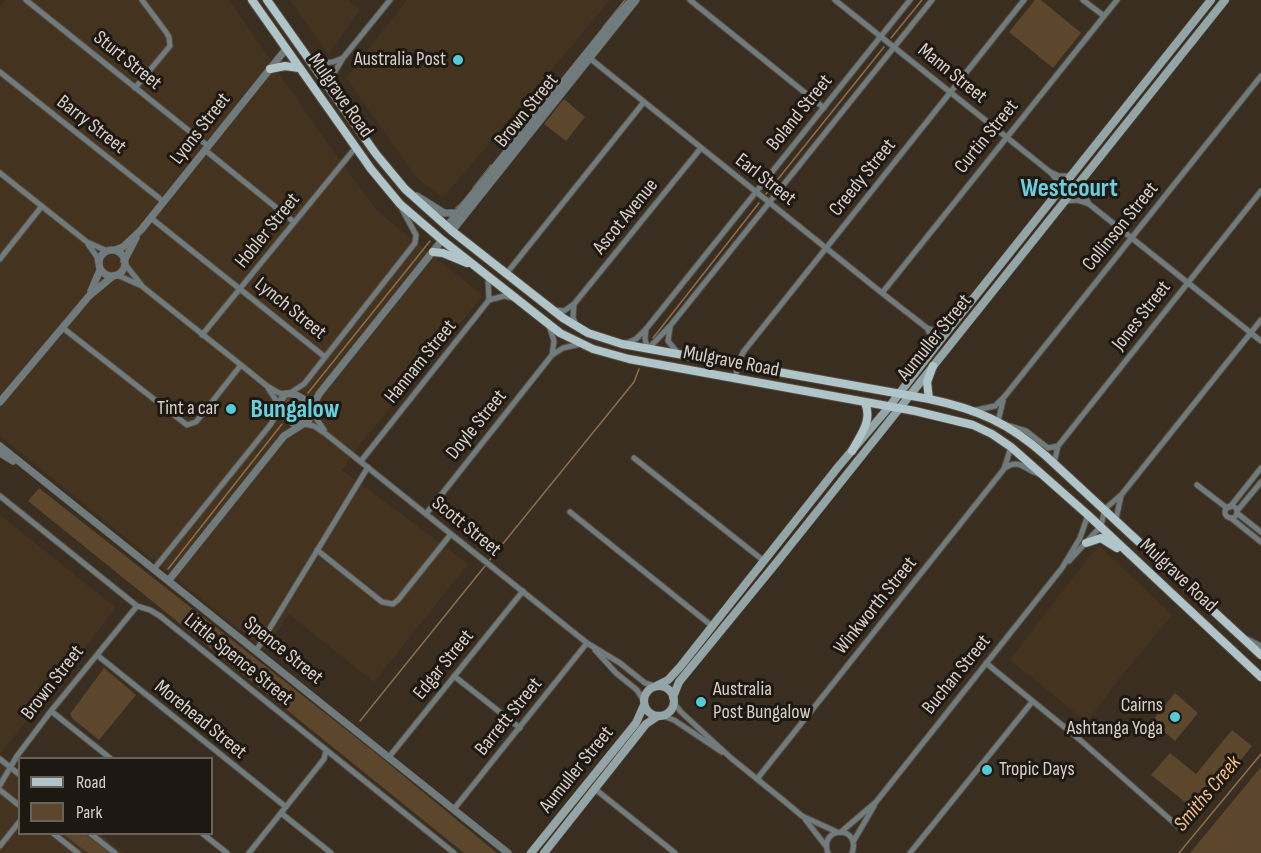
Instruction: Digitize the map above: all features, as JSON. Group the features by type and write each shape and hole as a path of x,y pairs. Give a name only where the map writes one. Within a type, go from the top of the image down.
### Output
{"main road":[{"name":"Mulgrave Road","path":"252,0 356,147 397,200 442,240 549,325 581,344 620,357 735,380 900,408 973,425 992,434 1011,447 1101,526 1261,677"},
{"name":"Mulgrave Road","path":"267,0 390,173 450,229 551,310 577,327 598,337 622,344 929,399 974,410 1002,423 1034,445 1261,655"},
{"name":"Aumuller Street","path":"655,686 665,682 674,674 900,394 934,347 1212,0"},
{"name":"Aumuller Street","path":"673,700 679,682 727,625 1225,0"},
{"path":"1167,56 1179,47 1190,33 1198,35"},
{"path":"286,49 296,40"},
{"path":"270,69 285,66 299,68"},
{"path":"1063,187 1071,187 1085,170 1096,162"},
{"name":"Brown Street","path":"442,240 450,229"},
{"path":"433,252 444,253 479,268"},
{"path":"962,312 966,315 970,314 995,288"},
{"path":"929,399 927,386 933,366"},
{"path":"852,451 867,423 868,410 865,402"},
{"path":"807,507 832,481 838,484"},
{"path":"1086,543 1097,538 1105,539 1142,565"},
{"path":"655,686 665,687 673,700 668,712 659,715 649,712 644,703 648,690 655,686"},
{"name":"Aumuller Street","path":"531,853 636,723 644,703"},
{"name":"Aumuller Street","path":"544,853 646,724 659,715"},
{"path":"563,814 568,816 580,802 588,797"}],"street":[{"name":"Sturt Street","path":"26,0 294,222"},
{"path":"135,88 170,46 166,33 142,0"},
{"path":"327,85 343,58 390,0"},
{"name":"Brown Street","path":"450,229 634,0"},
{"path":"690,0 824,108"},
{"name":"Mann Street","path":"835,0 1050,172 1063,187"},
{"name":"Boland Street","path":"622,344 633,340 646,329 910,0"},
{"name":"Boland Street","path":"648,349 670,326 932,0"},
{"name":"Creedy Street","path":"735,380 744,351 1024,0"},
{"path":"1083,0 1104,16"},
{"name":"Curtin Street","path":"882,293 1117,0"},
{"name":"Lyons Street","path":"115,250 123,247 141,230 286,49"},
{"name":"Brown Street","path":"450,229 457,213 588,57"},
{"name":"Earl Street","path":"588,57 927,328 945,334"},
{"path":"313,64 333,62 343,58"},
{"name":"Barry Street","path":"0,72 164,202"},
{"name":"Collinson Street","path":"1005,396 1261,76"},
{"path":"506,274 644,102"},
{"name":"Hobler Street","path":"202,335 356,147"},
{"name":"Ascot Avenue","path":"574,304 701,148"},
{"name":"Mann Street","path":"1050,172 1059,176 1071,176"},
{"path":"0,173 87,242 106,251 115,250 121,254 124,262 143,287 267,386 279,393 303,399 311,399 319,394"},
{"path":"1080,182 1089,204"},
{"path":"405,189 444,213 457,213"},
{"name":"Jones Street","path":"1054,464 1058,446 1261,191"},
{"path":"284,436 310,419 312,411 303,399 301,391 304,384 416,241 416,234 397,200"},
{"path":"1065,201 1077,200 1089,204 1261,341"},
{"path":"0,259 42,206"},
{"name":"Lynch Street","path":"151,218 325,357"},
{"name":"Lyons Street","path":"124,262 141,230"},
{"name":"Brown Street","path":"312,411 319,394 442,240"},
{"path":"87,242 97,257 99,267 106,275 115,276 143,287"},
{"path":"88,296 99,267 100,256 106,251"},
{"path":"0,407 88,296 122,271 124,262"},
{"path":"488,276 489,300 504,296 515,298"},
{"name":"Hannam Street","path":"361,461 489,300"},
{"path":"551,310 560,311 574,304"},
{"path":"574,304 573,317 577,327"},
{"path":"1105,509 1122,494 1261,320"},
{"path":"549,325 554,340 552,355"},
{"path":"670,326 668,341 680,355"},
{"path":"63,328 183,423 191,424 198,418 241,365"},
{"path":"927,328 933,339 934,347"},
{"path":"646,329 645,338 648,349"},
{"path":"552,355 563,348 581,344"},
{"name":"Doyle Street","path":"426,514 552,355"},
{"path":"272,424 281,398 304,384"},
{"path":"169,580 289,427 287,419 267,386"},
{"path":"974,410 995,406 1005,396"},
{"path":"1005,396 1002,423 1026,431 1048,448 1058,446"},
{"name":"Scott Street","path":"312,411 326,434"},
{"path":"154,570 272,424 280,418 304,424"},
{"name":"Scott Street","path":"304,424 314,426 361,461 587,643 616,673 634,687 644,703"},
{"name":"Spence Street","path":"0,447 508,853"},
{"name":"Winkworth Street","path":"757,779 1004,468 1011,447"},
{"name":"Spence Street","path":"1,454 36,475"},
{"path":"634,458 764,561"},
{"path":"1004,468 1012,463 1018,463 1032,472 1044,475"},
{"path":"255,651 368,467"},
{"path":"1261,468 1229,507 1226,516 1261,542"},
{"path":"1231,518 1261,482"},
{"path":"1197,484 1229,507 1235,508 1261,532"},
{"path":"1116,519 1122,494"},
{"name":"Little Spence Street","path":"0,496 137,606 160,616 454,853"},
{"name":"Buchan Street","path":"853,848 876,802 1062,568 1101,526 1105,509"},
{"path":"570,512 712,626"},
{"name":"Buchan Street","path":"1062,568 1080,538 1088,515"},
{"path":"317,550 382,602 393,604 452,534"},
{"name":"Edgar Street","path":"389,757 523,591"},
{"name":"Brown Street","path":"0,785 51,711 137,606"},
{"path":"1240,635 1261,646"},
{"name":"Scott Street","path":"587,643 620,663 645,683 655,686"},
{"name":"Barrett Street","path":"454,809 587,643"},
{"name":"Morehead Street","path":"96,655 286,807"},
{"path":"986,663 1079,739 1181,829"},
{"path":"454,676 520,728"},
{"path":"673,700 681,713 731,758 802,816 826,850"},
{"path":"910,853 1032,702"},
{"path":"51,711 108,757"},
{"path":"659,715 674,720 731,758"},
{"path":"249,853 324,759 326,752"},
{"path":"0,759 18,774"},
{"path":"596,789 675,853"},
{"path":"0,790 18,804"},
{"name":"Buchan Street","path":"826,850 830,836 839,832 876,802"},
{"path":"281,813 331,853"},
{"path":"802,816 848,835 853,848 859,853"},
{"path":"0,846 18,824"},
{"path":"55,835 78,853"},
{"path":"92,835 115,853"},
{"path":"204,835 227,853"}],"shaded area":[{"path":"6,0 229,0 318,130 378,212 481,294 481,298 361,443 342,470 468,564 374,682 289,614 265,650 0,436 0,8"},
{"path":"290,0 348,0 360,10 328,54"},
{"path":"407,0 610,0 443,198 416,177 348,80 348,75"},
{"path":"0,515 116,608 0,754"},
{"path":"1098,545 1172,615 1087,722 1010,660"},
{"path":"0,756 18,769 18,835 101,835 125,853 0,853"}],"green space":[{"path":"1035,0 1041,0 1081,33 1053,68 1009,32"},
{"path":"564,99 585,117 566,141 544,124"},
{"path":"291,398 302,403 307,413 305,419 294,418 286,411 283,403 286,399"},
{"path":"39,488 377,754 497,853 464,853 28,501"},
{"path":"104,668 136,695 99,740 70,714"},
{"name":"Cairns Ashtanga Yoga","path":"1175,693 1198,713 1175,741 1152,721"},
{"path":"1232,730 1252,746 1199,813 1151,775 1170,753 1196,774"},
{"path":"1261,767 1261,853 1190,853"},
{"path":"64,835 86,835 109,853 88,853"}],"waterway":[{"path":"603,27 625,0"},
{"path":"891,38 922,0"},
{"path":"766,194 884,47"},
{"path":"504,150 523,127"},
{"path":"473,188 491,165"},
{"path":"456,208 463,201"},
{"path":"653,338 759,203"},
{"path":"308,393 430,241"},
{"path":"488,562 634,382 639,369"},
{"path":"168,569 282,424"},
{"path":"360,721 485,566"},
{"name":"Smiths Creek","path":"1179,853 1261,754"}],"place":[{"name":"Australia Post","path":"458,60"},
{"name":"Tint a car","path":"231,409"},
{"name":"Australia Post Bungalow","path":"701,702"},
{"name":"Cairns Ashtanga Yoga","path":"1175,717"},
{"name":"Tropic Days","path":"987,770"}],"district":[{"name":"Westcourt","path":"1069,189"},
{"name":"Bungalow","path":"295,410"}]}
